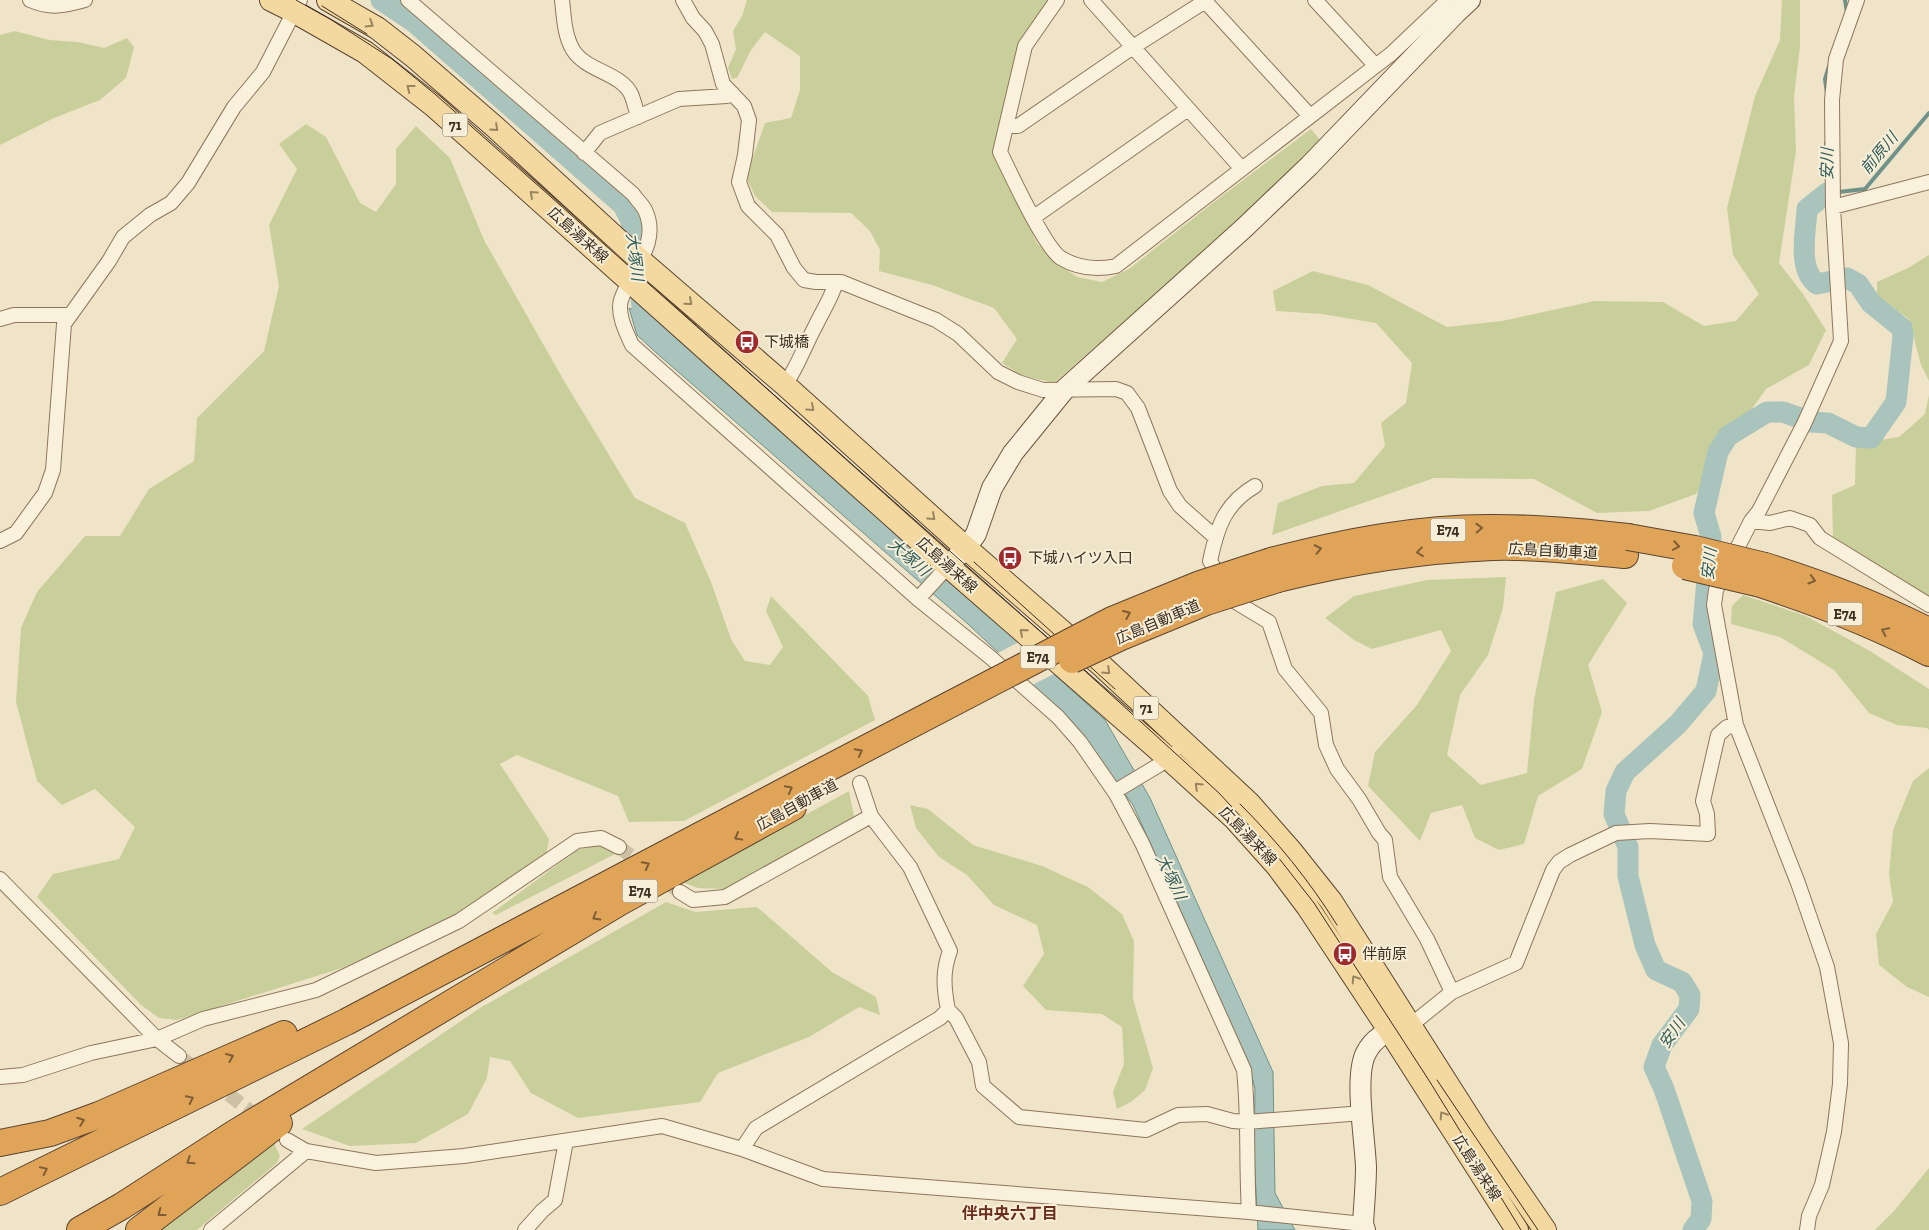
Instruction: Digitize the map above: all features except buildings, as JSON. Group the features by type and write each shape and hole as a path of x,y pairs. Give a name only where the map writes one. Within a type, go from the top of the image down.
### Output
{"highway":[{"name":"広島自動車道","path":"457,1000 821,782 1112,620 1200,584 1275,570 1316,549 1360,540 1428,531 1494,528 1562,530 1627,546 1696,549 1761,574 1817,603 1857,619 1929,653"},
{"name":"広島自動車道","path":"1761,574 1824,584 1882,608 1929,631"},
{"name":"広島自動車道","path":"509,935 821,782"},
{"path":"0,1143 50,1133 99,1115 509,935"},
{"path":"0,1192 346,1022 509,935"},
{"path":"80,1230 122,1206 235,1133 457,1000"},
{"path":"140,1230 318,1093 457,1000"}],"main road":[{"name":"広島湯来線","path":"271,0 297,5 364,52 434,106 626,282 657,305 946,568 1176,750 1249,803 1292,852 1331,901 1480,1135 1545,1230"},
{"name":"広島湯来線","path":"328,0 377,28 413,56 495,127 616,237 647,258 966,548 1102,666 1277,866 1307,906 1389,1030 1516,1230"}],"street":[{"path":"30,0 41,5 61,7 85,0"},
{"path":"408,0 633,194 644,209 649,228 647,258 626,282 621,302 623,324 632,345 1058,717 1080,742 1118,792 1244,1070 1250,1122 1246,1168 1253,1212"},
{"path":"562,0 566,32 572,49 582,61 620,82 631,94 638,117"},
{"path":"683,0 693,18 705,30 712,44 723,84 744,106 748,120 745,155 739,182 748,206 777,235 794,268 804,280 841,282 936,320 958,334 998,372 1018,382 1043,390 1116,390 1127,393 1138,408 1170,491 1180,506 1215,537"},
{"path":"1057,0 1025,46 1000,152 1046,240 1060,257 1076,265 1100,270 1116,266 1242,169 1390,54 1448,0"},
{"path":"1091,0 1242,169"},
{"path":"1006,126 1018,126 1205,0 1310,116"},
{"path":"921,596 966,548 976,534 992,488 1014,453 1065,389 1244,229 1309,166 1470,0"},
{"path":"1807,1230 1809,1216 1822,1185 1834,1132 1840,1084 1841,1043 1827,967 1798,882 1736,725 1714,605 1716,590 1805,420 1841,341 1833,207 1832,100 1836,59 1857,0"},
{"path":"1322,2 1375,65"},
{"path":"0,541 16,533 45,493 53,470 64,324 109,261 123,237 150,215 171,203 188,183 234,107 263,72 297,5"},
{"path":"584,152 600,133 679,100 727,96 732,93"},
{"path":"1034,217 1188,109"},
{"path":"1833,207 1929,182"},
{"path":"786,385 798,365 816,325 832,298 836,282"},
{"path":"0,319 14,315 70,315"},
{"path":"1255,486 1240,494 1224,516 1215,537 1210,561 1234,602 1269,622 1285,669 1321,714 1326,746 1337,769 1385,840 1390,877 1428,939 1452,992"},
{"path":"1751,521 1770,523 1790,518 1810,524 1820,538 1929,604"},
{"path":"287,1140 306,1151 376,1163 464,1156 662,1126 742,1149 823,1179 1253,1212 1364,1227 1366,1166 1360,1071 1365,1053 1375,1040 1389,1030 1411,1025 1452,992 1516,963 1553,870 1559,862 1570,855 1621,832 1650,831 1708,834 1707,814 1703,801 1718,735 1727,728 1736,725"},
{"path":"1118,792 1176,750"},
{"path":"860,783 871,816 910,867 950,951 945,964 943,988 948,1010 956,1018 978,1062 983,1086 1019,1117 1146,1130 1178,1116 1207,1114 1233,1122 1250,1122 1363,1113"},
{"path":"680,892 693,900 725,896 871,816"},
{"path":"0,1077 23,1075 91,1054 157,1039 203,1019 316,990 459,921 577,841 601,838 619,847"},
{"path":"0,879 157,1039 179,1056"},
{"path":"742,1149 756,1128 940,1018 948,1010"},
{"path":"525,1230 555,1200 566,1141"},
{"path":"211,1230 306,1151"}],"green space":[{"path":"747,0 1050,0 1021,42 994,153 1037,243 1055,262 1077,277 1102,282 1129,269 1311,129 1321,141 1259,203 1054,383 1021,375 1002,363 1017,339 994,308 932,285 879,271 880,250 870,231 851,213 772,212 755,196 746,177 765,123 791,118 800,90 800,56 765,32 751,50 737,78 732,79 728,68 736,49 733,31 742,16"},
{"path":"1782,0 1800,0 1800,47 1794,96 1796,151 1779,263 1803,294 1826,330 1809,365 1766,389 1731,438 1696,494 1649,511 1597,513 1534,479 1434,478 1272,535 1278,503 1322,486 1354,483 1385,446 1381,423 1406,403 1412,363 1376,323 1322,314 1276,311 1273,291 1313,271 1368,285 1447,327 1502,321 1594,301 1663,302 1704,326 1736,321 1759,294 1733,255 1727,208 1755,96 1780,40"},
{"path":"15,31 49,40 78,42 104,48 127,38 134,47 126,78 100,100 54,118 0,145 0,35"},
{"path":"306,124 326,137 360,203 376,212 396,184 396,149 416,126 450,158 484,240 563,379 635,498 685,523 711,582 731,639 745,661 770,665 783,647 766,611 771,596 868,696 875,720 684,821 629,822 618,796 517,755 500,764 549,839 546,856 460,915 342,968 177,1020 159,1018 141,1005 37,897 53,874 119,859 135,827 95,789 62,805 37,781 16,702 21,628 37,592 85,536 120,536 149,489 194,461 197,418 264,351 279,286 269,225 297,169 279,144"},
{"path":"1929,255 1929,381 1921,365 1909,319 1877,296 1877,282 1908,268"},
{"path":"1929,395 1929,596 1833,537 1832,495 1855,485 1856,444 1899,437 1925,414"},
{"path":"1506,577 1503,608 1488,655 1460,695 1447,755 1481,785 1527,773 1534,700 1556,592 1603,579 1627,603 1588,665 1602,712 1582,769 1538,796 1524,844 1499,850 1475,838 1462,805 1431,813 1420,841 1368,786 1375,752 1417,705 1451,651 1441,630 1372,649 1354,640 1325,618 1354,596 1427,580"},
{"path":"1743,595 1806,616 1870,651 1929,689 1929,730 1927,728 1897,725 1869,713 1834,670 1780,637 1731,624 1732,606"},
{"path":"1929,768 1929,997 1907,987 1879,965 1876,934 1893,902 1889,874 1893,830 1913,781"},
{"path":"849,791 854,816 847,823 724,889 698,888 682,882"},
{"path":"910,805 928,809 973,845 1042,866 1088,887 1122,914 1134,941 1133,999 1153,1068 1145,1090 1131,1102 1117,1109 1113,1092 1124,1064 1122,1027 1102,1014 1046,1010 1023,986 1044,954 1037,925 994,905 967,875 939,857 916,828"},
{"path":"600,845 617,853 496,915 492,913 577,850"},
{"path":"666,902 695,912 757,907 832,972 876,997 880,1015 859,1007 809,1037 718,1073 700,1102 578,1118 531,1093 510,1061 490,1057 487,1078 468,1114 416,1143 350,1146 302,1129 480,1008"},
{"path":"274,1143 280,1156 277,1163 197,1230 161,1230"},
{"path":"1929,1168 1929,1230 1875,1230 1894,1211"}],"water":[{"path":"629,308 661,320 1105,720 1150,798 1273,1072 1275,1193 1295,1230 1258,1230 1254,1153 1255,1089 1248,1061 1133,805 1069,719 968,624 653,350 637,335"}],"pier":[{"path":"1021,641 1056,673 1030,686 996,654"}],"waterway":[{"name":"大塚川","path":"381,0 414,22 623,205 631,221 643,314 649,329 658,337"},
{"name":"安川","path":"1845,0 1847,13"},
{"name":"安川","path":"1827,94 1825,79 1829,66"},
{"name":"前原川","path":"1839,192 1865,189 1929,113"},
{"name":"安川","path":"1826,143 1826,173"},
{"name":"安川","path":"1693,1230 1701,1219 1702,1201 1664,1089 1654,1067 1662,1045 1689,1009 1690,995 1682,982 1656,970 1645,945 1628,876 1628,847 1614,814 1616,791 1625,772 1678,724 1706,691 1714,653 1703,624 1711,537 1704,513 1718,452 1728,436 1767,412 1783,412 1811,422 1828,423 1856,437 1871,438 1896,402 1903,336 1902,328 1871,303 1858,284 1847,278 1817,284 1807,269 1804,250 1807,209 1827,193"}],"tunnel":[{"path":"619,847 680,892"},
{"path":"179,1056 263,1121"}],"tram line":[{"path":"296,0 330,19 392,59 436,95 1085,671 1219,793 1278,857 1314,903 1430,1082 1521,1230"},
{"path":"322,6 367,34"},
{"path":"974,562 1115,689"},
{"path":"1240,804 1292,862 1337,925"},
{"path":"1437,1080 1538,1230"}],"place":[{"name":"下城橋","path":"747,342"},
{"name":"下城ハイツ入口","path":"1010,558"},
{"name":"伴前原","path":"1345,954"}],"district":[{"name":"伴中央六丁目","path":"1010,1213"}]}
